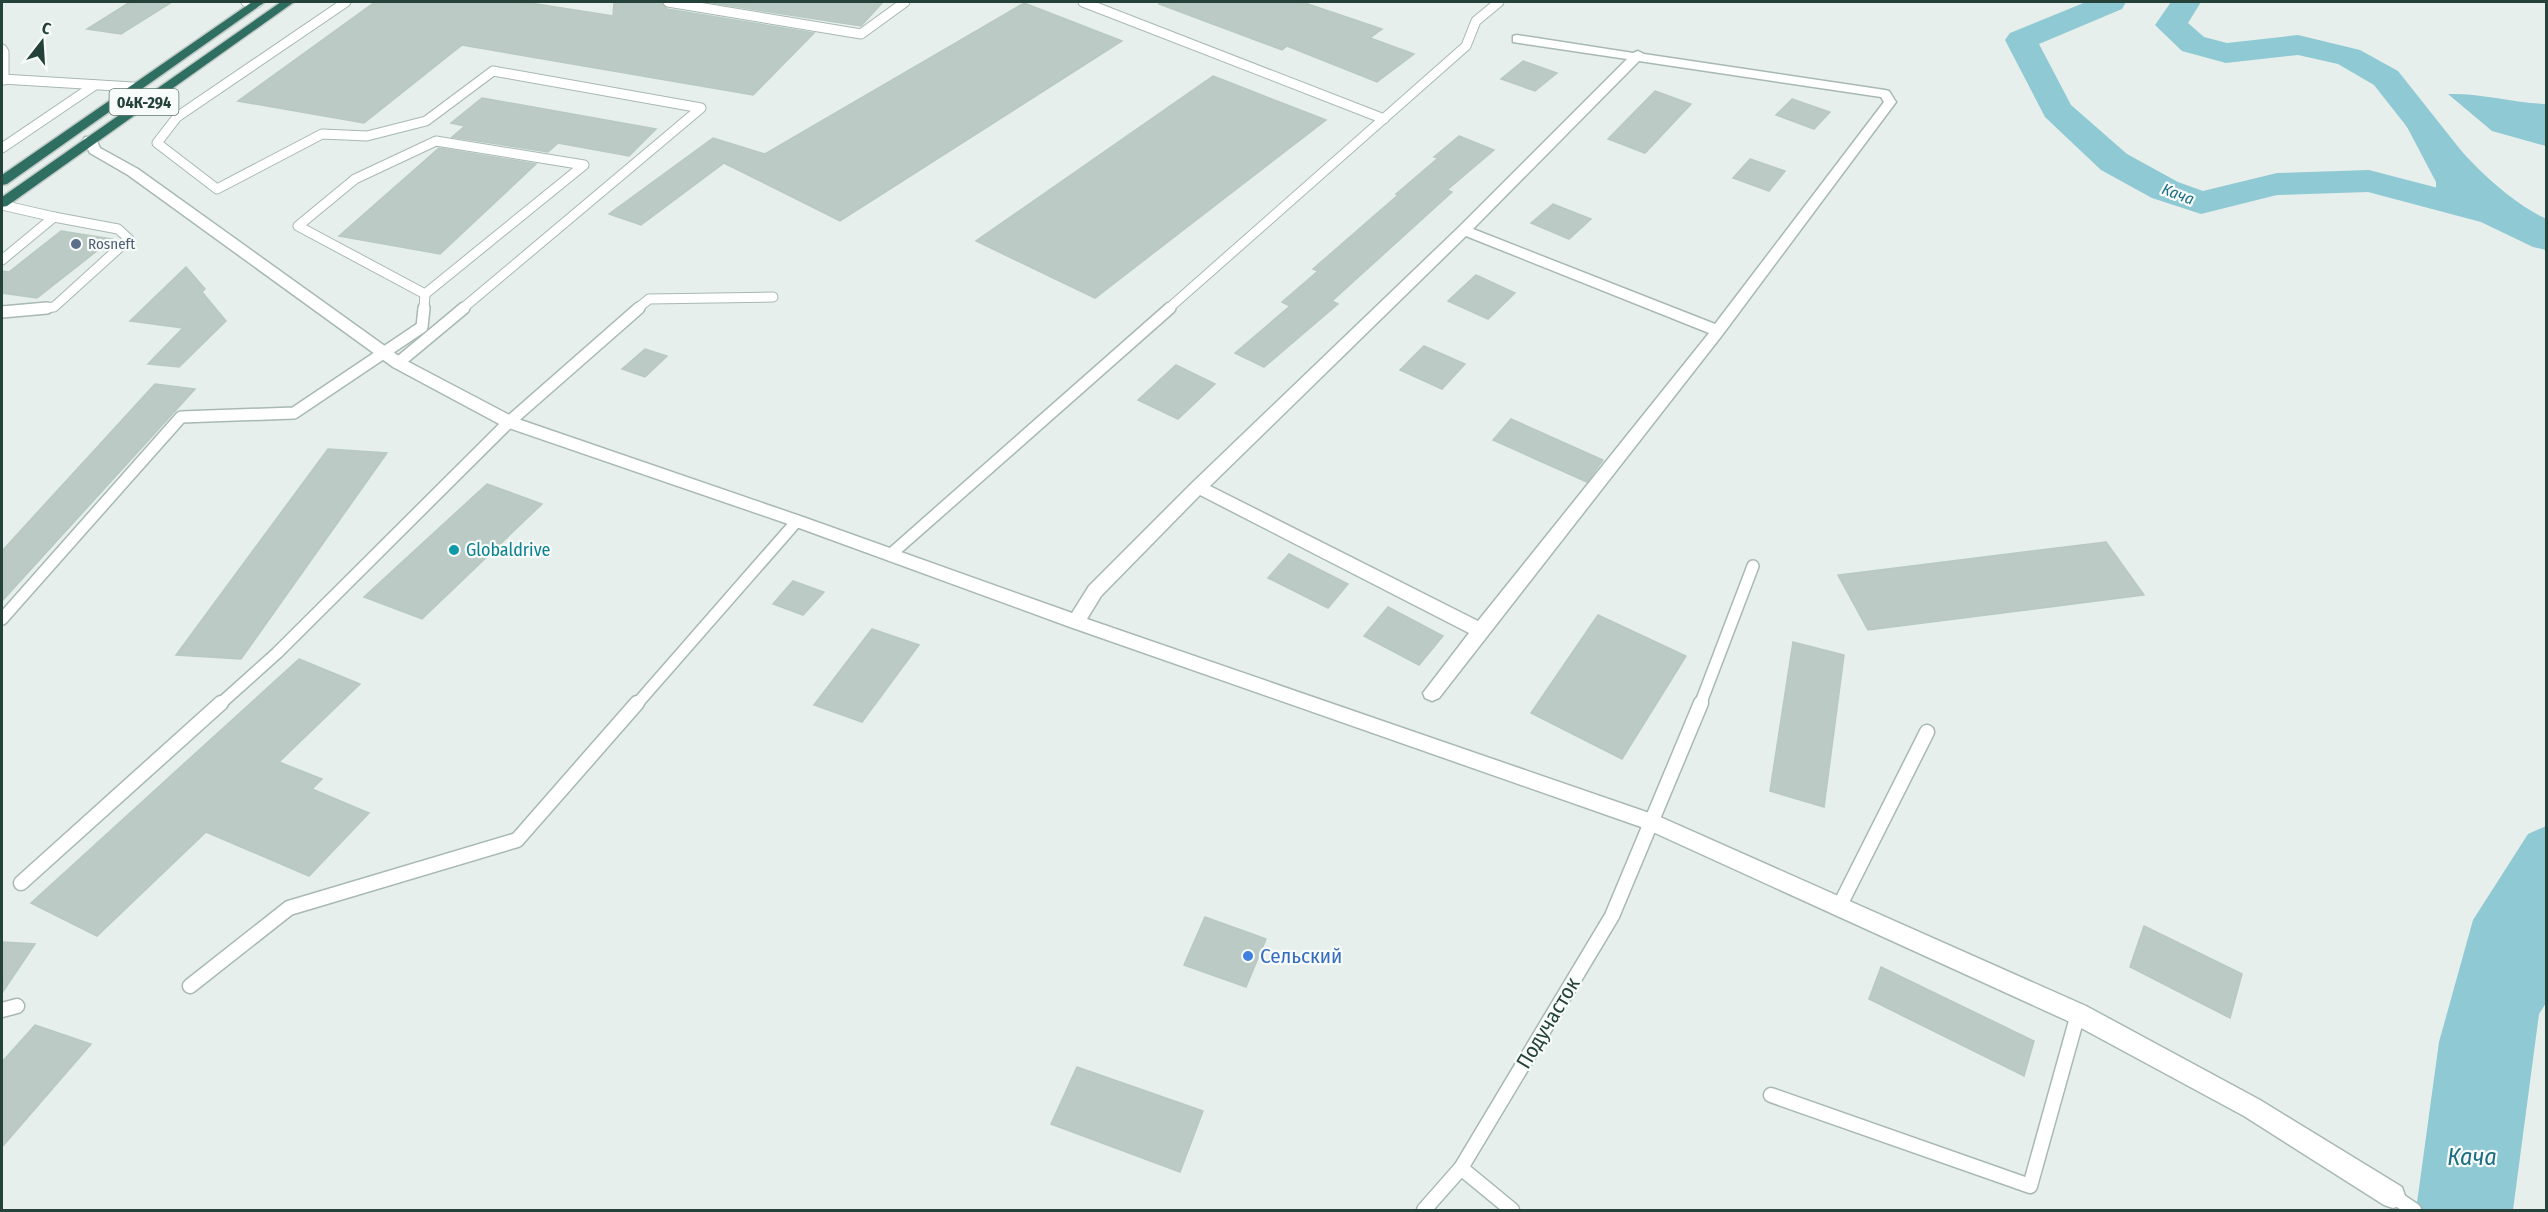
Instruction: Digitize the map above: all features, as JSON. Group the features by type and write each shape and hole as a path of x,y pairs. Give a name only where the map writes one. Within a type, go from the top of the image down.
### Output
{"highway":[{"name":"04К-294","path":"2,182 254,2"},
{"name":"04К-294","path":"2,204 288,2"}],"street":[{"path":"1432,693 1718,331 1890,102 1885,94 1638,55 1517,39"},
{"path":"1076,622 1095,591 1198,487 1464,230 1638,55"},
{"path":"90,140 95,150 133,172 392,359 509,422 1651,822 1840,905 2078,1014 2252,1108 2393,1197"},
{"path":"1464,230 1718,331"},
{"path":"1198,487 1480,630"}],"lane":[{"path":"2,619 181,417 294,413 392,359 701,108 493,71 426,121 367,136 322,134 218,189 157,143 177,117 346,2"},
{"path":"668,2 861,34 905,2"},
{"path":"1083,2 1384,119"},
{"path":"890,555 1466,46 1476,21 1499,2"},
{"path":"2,49 4,52 3,79 134,87"},
{"path":"2,148 95,85"},
{"path":"392,359 422,327 425,294 584,165 436,141 355,179 298,226 425,294"},
{"path":"2,204 118,229 129,238 54,307 2,312"},
{"path":"2,260 54,217"},
{"path":"21,883 277,653 509,422 649,299 773,297"},
{"path":"190,986 289,908 517,840 797,521"},
{"name":"Подучасток","path":"1424,1210 1461,1168 1612,916 1714,672 1753,566"},
{"path":"1840,905 1927,732"},
{"path":"2,1010 17,1006"},
{"path":"1771,1095 2030,1186 2078,1014"},
{"path":"1461,1168 1512,1210"},
{"path":"2393,1197 2414,1210"}],"water":[{"path":"2448,94 2546,104 2546,146 2492,131"},
{"path":"2396,106 2421,107 2494,183 2546,219 2546,247 2494,220 2436,203 2436,182"},
{"name":"Кача","path":"2546,826 2546,1003 2539,1014 2513,1210 2416,1210 2439,1042 2473,920 2528,834"}],"building":[{"path":"130,2 172,2 121,34 87,29"},
{"path":"375,2 524,2 613,16 614,2 661,2 667,9 814,33 753,95 462,45 364,123 238,101"},
{"path":"706,2 883,2 861,26"},
{"path":"1159,2 1302,2 1382,29 1370,38 1414,54 1377,82 1287,46 1282,50 1159,4"},
{"path":"1024,3 1122,41 840,221 724,163 641,225 609,214 713,138 765,154"},
{"path":"1523,61 1557,73 1535,91 1501,79"},
{"path":"1213,76 1326,120 1095,298 976,241"},
{"path":"1655,91 1691,104 1645,153 1608,139"},
{"path":"482,98 656,129 629,156 558,143 548,152 452,137 465,126 451,123"},
{"path":"1792,99 1830,112 1814,129 1776,115"},
{"path":"1459,136 1494,150 1447,190 1452,192 1332,301 1338,304 1264,367 1235,353 1290,306 1282,302 1318,271 1313,269 1398,195 1396,194 1438,158 1434,157"},
{"path":"439,148 536,164 440,254 339,236"},
{"path":"1750,159 1785,171 1769,191 1733,178"},
{"path":"1553,204 1591,219 1569,239 1531,223"},
{"path":"61,231 112,239 37,298 2,293 2,271 9,272"},
{"path":"186,267 205,289 202,292 226,321 179,367 148,364 183,328 130,321"},
{"path":"1476,275 1515,293 1488,319 1448,301"},
{"path":"1424,346 1465,364 1442,389 1400,370"},
{"path":"645,349 667,356 645,377 622,369"},
{"path":"1176,365 1215,384 1178,419 1138,400"},
{"path":"155,384 195,389 2,601 2,551"},
{"path":"1511,419 1603,460 1587,482 1493,440"},
{"path":"328,449 387,453 241,659 176,655"},
{"name":"Globaldrive","path":"487,484 542,504 422,619 364,597"},
{"path":"2106,542 2144,595 1868,630 1838,575"},
{"path":"1289,554 1348,584 1328,608 1268,578"},
{"path":"793,581 824,592 803,615 773,604"},
{"path":"1388,607 1443,636 1419,665 1364,636"},
{"path":"1598,615 1686,656 1622,759 1531,713"},
{"path":"872,629 919,645 862,722 814,705"},
{"path":"1793,642 1844,655 1824,807 1770,791"},
{"path":"299,659 360,684 279,762 322,779 312,789 369,813 309,876 206,832 97,936 31,903"},
{"path":"1205,917 1266,939 1246,987 1184,965"},
{"path":"2144,926 2242,974 2230,1018 2130,967"},
{"path":"2,942 35,944 2,993"},
{"path":"1881,967 2034,1041 2024,1076 1869,999"},
{"path":"35,1025 91,1044 2,1147 2,1062"},
{"path":"1077,1067 1203,1111 1180,1172 1051,1124"}],"waterway":[{"name":"Кача","path":"2111,2 2021,40 2057,110 2114,162 2165,190 2201,203 2277,184 2369,181 2494,214 2546,239"},
{"name":"Кача","path":"2186,2 2171,25 2193,44 2226,53 2298,45 2349,57 2386,78 2449,158"}],"place":[{"name":"Rosneft","path":"76,244"},
{"name":"Globaldrive","path":"454,550"},
{"name":"Сельский","path":"1248,956"}]}
